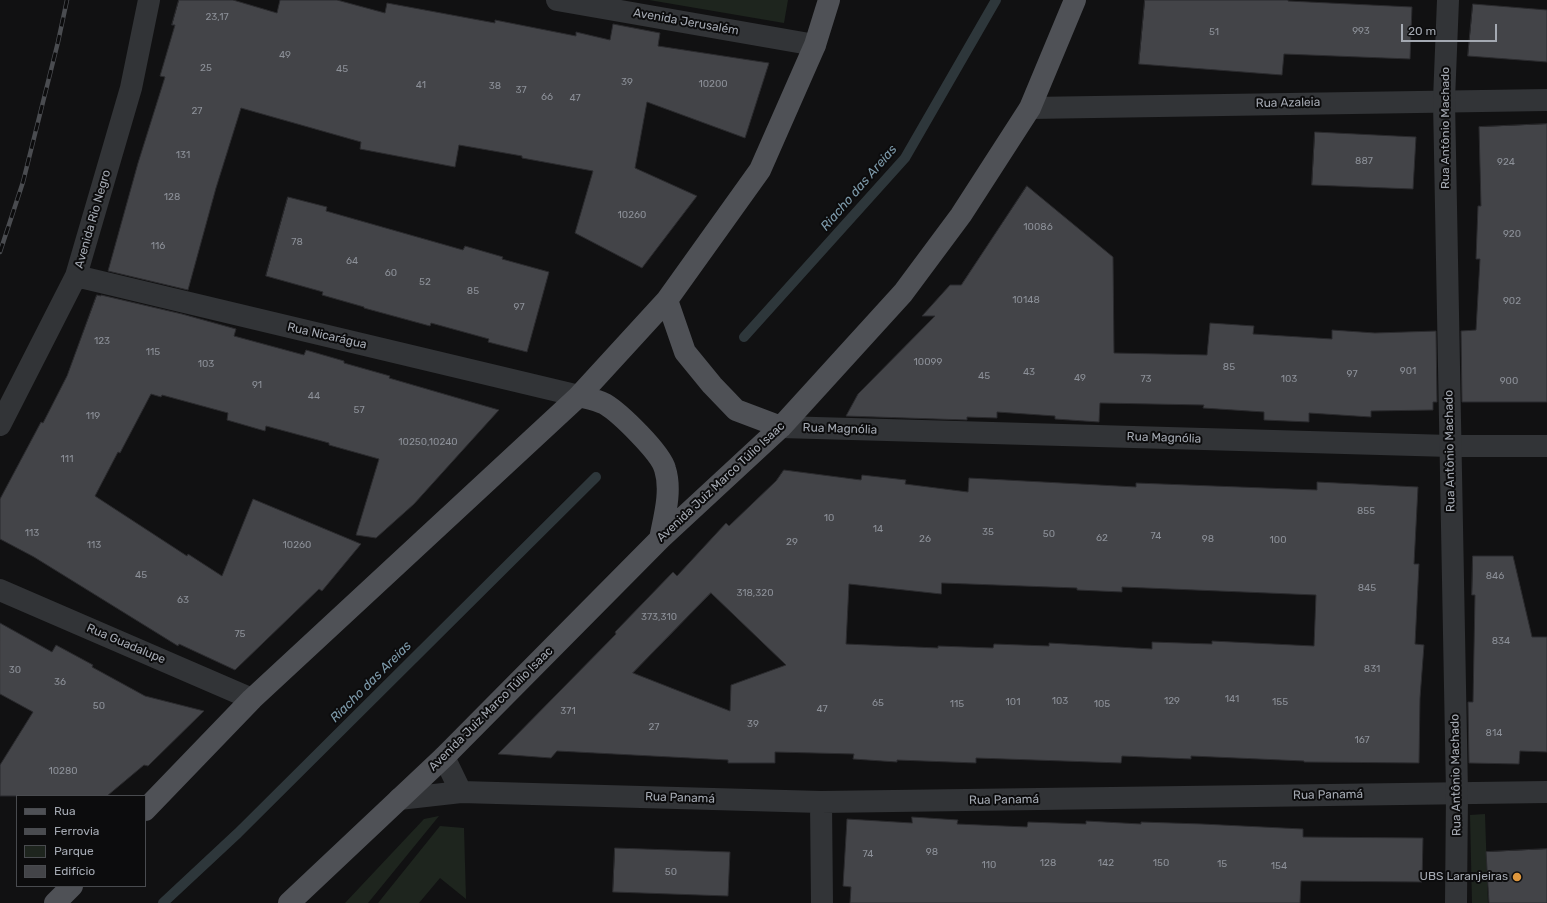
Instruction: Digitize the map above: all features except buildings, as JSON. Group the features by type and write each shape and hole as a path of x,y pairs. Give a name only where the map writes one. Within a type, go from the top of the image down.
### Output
{"main road":[{"path":"146,809 252,699 579,396 668,300 760,170 815,45 829,0"},
{"name":"Avenida Juiz Marco Túlio Isaac","path":"289,903 444,757 660,539 781,427 903,293 961,215 1030,108 1075,0"},
{"path":"668,300 685,352 712,385 736,410 781,427"},
{"path":"579,396 605,404 651,446 665,469 668,496 660,539"},
{"path":"55,903 71,887"}],"street":[{"name":"Avenida Rio Negro","path":"0,425 76,276 131,88 149,0"},
{"name":"Avenida Jerusalém","path":"557,0 815,45"},
{"name":"Rua Antônio Machado","path":"1448,0 1444,100 1457,793 1456,903"},
{"name":"Rua Azaleia","path":"1030,108 1444,100 1547,100"},
{"name":"Rua Nicarágua","path":"76,276 579,396"},
{"name":"Rua Magnólia","path":"781,427 1450,446 1547,446"},
{"name":"Rua Guadalupe","path":"0,590 252,699"},
{"path":"444,757 461,792"},
{"name":"Rua Panamá","path":"399,799 461,792 821,802 1547,792"},
{"path":"821,802 822,903"}],"green space":[{"path":"649,0 788,0 784,23"},
{"path":"1485,814 1488,903 1472,903 1470,815"},
{"path":"439,816 368,903 345,903 424,819"},
{"path":"440,826 464,828 466,899 440,878 419,903 378,903"}],"waterway":[{"name":"Riacho das Areias","path":"744,337 905,158 996,0"},
{"name":"Riacho das Areias","path":"163,903 238,833 596,477"}],"railway":[{"path":"0,252 23,182 67,0"}],"place":[{"name":"UBS Laranjeiras","path":"1517,877"}]}
